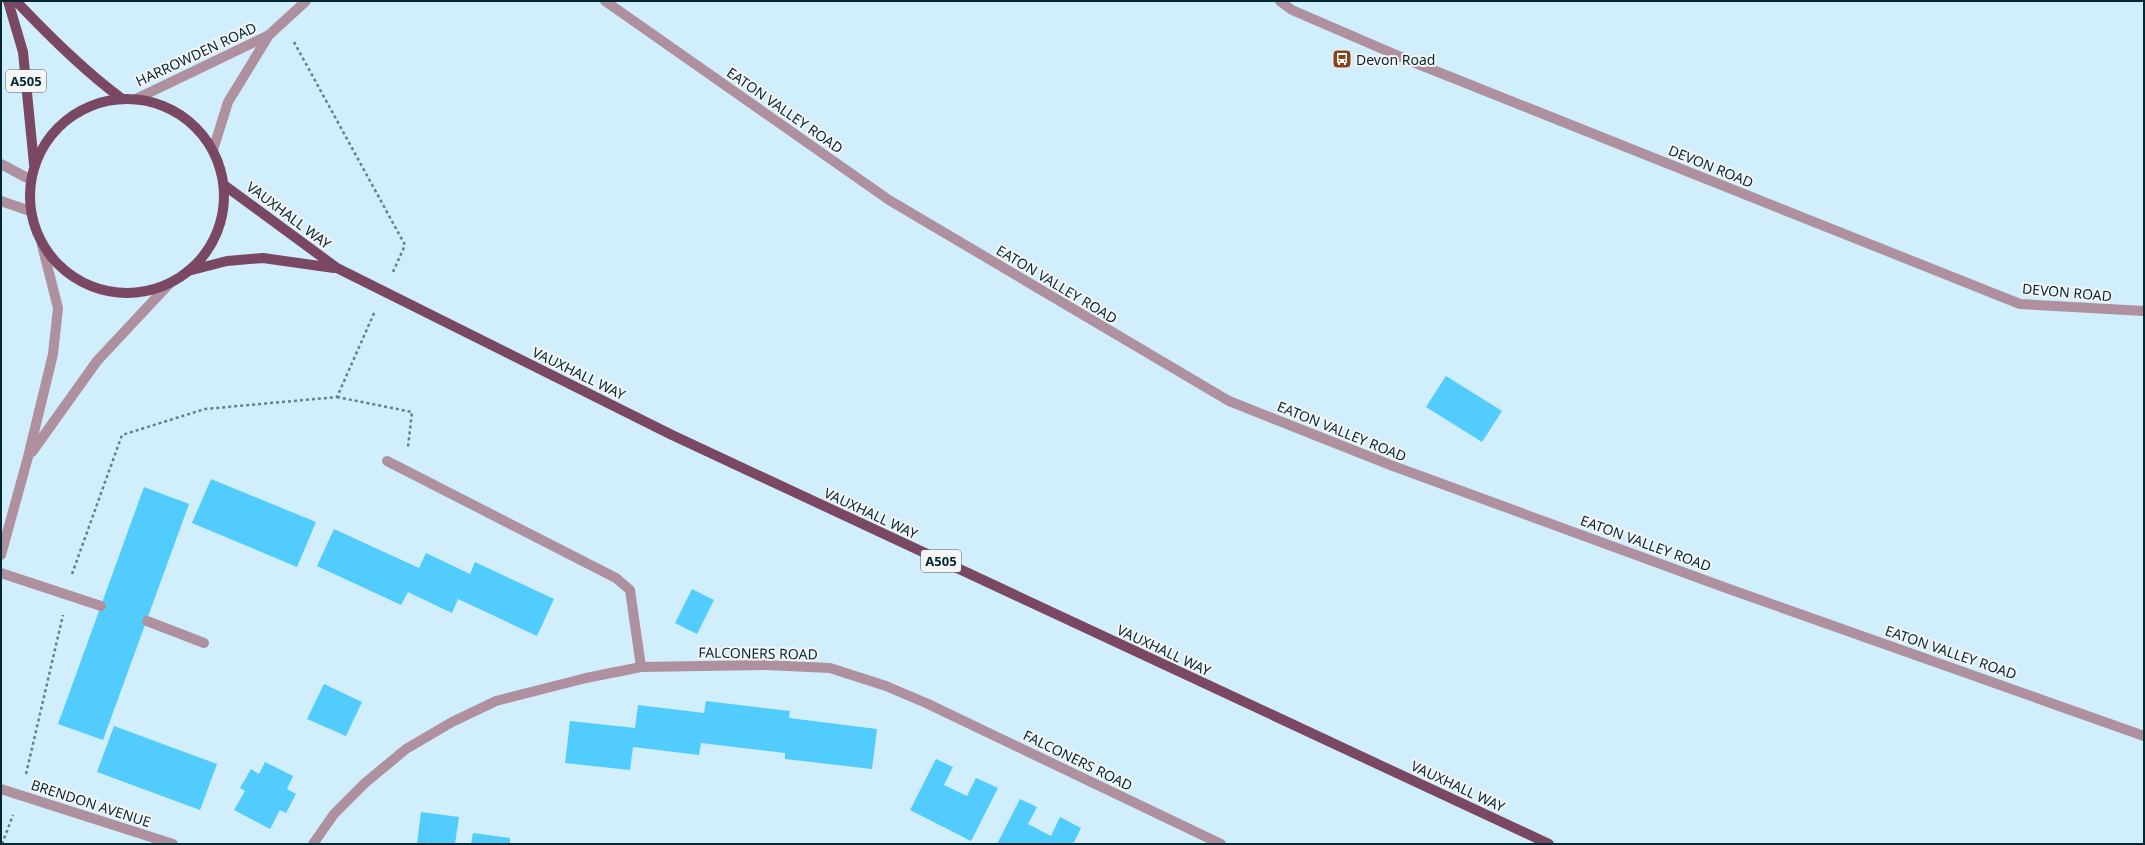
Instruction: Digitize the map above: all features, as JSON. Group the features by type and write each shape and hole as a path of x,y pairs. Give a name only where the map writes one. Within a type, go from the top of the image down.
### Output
{"main road":[{"name":"A505","path":"8,1 23,52 34,164"},
{"path":"16,1 61,49 94,78 121,98"},
{"path":"121,98 136,98 160,103 197,127 213,150 224,185 220,224 206,253 188,271 170,283 147,291 120,293 87,285 59,266 42,245 30,211 31,180 34,164 47,140 69,117 98,102 121,98"},
{"name":"VAUXHALL WAY","path":"224,185 337,268 672,435 1549,844"},
{"name":"VAUXHALL WAY","path":"188,271 227,261 263,258 337,268"}],"street":[{"name":"HARROWDEN ROAD","path":"213,150 228,102 269,35 306,1"},
{"name":"EATON VALLEY ROAD","path":"605,1 889,200 1229,401 1393,466 1729,589 2144,736"},
{"name":"DEVON ROAD","path":"1280,1 1292,10 1408,60 2020,304 2144,311"},
{"name":"HARROWDEN ROAD","path":"136,98 269,35"},
{"path":"1,164 31,180"},
{"path":"1,201 30,211"},
{"path":"1,555 28,457 53,354 58,308 42,245"},
{"path":"28,457 96,361 170,283"},
{"path":"387,461 616,578 630,590 641,667"},
{"path":"1,573 101,606"},
{"path":"147,622 204,643"},
{"name":"FALCONERS ROAD","path":"313,844 334,814 365,783 406,749 452,722 496,701 586,678 641,667 766,665 830,668 886,686 926,703 1221,844"},
{"name":"BRENDON AVENUE","path":"1,789 173,844"}],"path":[{"path":"337,397 412,412 406,471"}],"building":[{"path":"1446,376 1502,411 1482,442 1426,407"},
{"path":"211,479 316,522 297,567 192,523"},
{"path":"144,487 189,504 103,740 58,724"},
{"path":"334,529 419,568 426,553 470,574 475,562 554,599 537,636 458,599 452,613 408,592 401,605 317,566"},
{"path":"692,589 714,600 697,634 675,623"},
{"path":"324,684 362,702 346,736 307,719"},
{"path":"706,701 790,711 789,718 877,729 872,769 785,759 785,753 701,743 699,755 633,747 630,770 565,763 570,721 635,728 638,705 704,713"},
{"path":"114,726 217,764 200,810 97,772"},
{"path":"936,759 953,767 944,785 967,796 976,778 998,788 971,841 910,810"},
{"path":"265,762 293,776 287,789 296,794 286,813 280,810 270,829 234,810 245,791 240,788 251,769 259,774"},
{"path":"1020,799 1037,807 1028,824 1051,836 1060,817 1081,828 1073,844 997,844"},
{"path":"421,812 459,817 455,844 417,844"},
{"path":"473,833 510,838 510,844 471,844"}],"place":[{"name":"Devon Road","path":"1342,59"}]}
